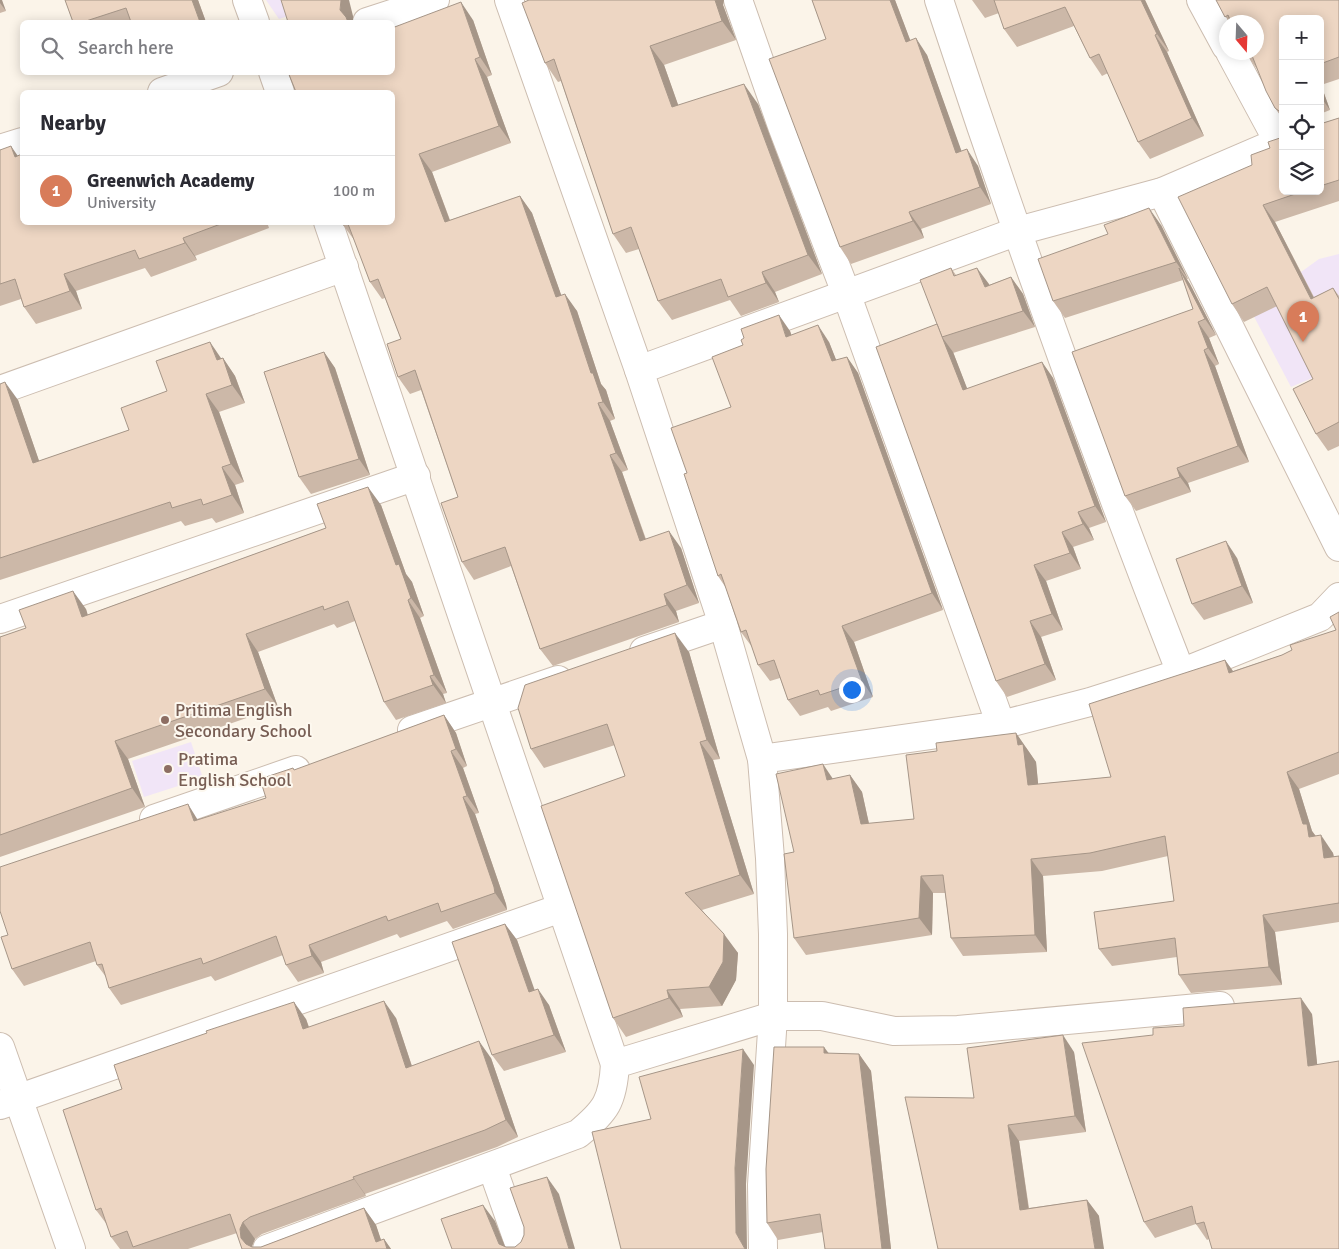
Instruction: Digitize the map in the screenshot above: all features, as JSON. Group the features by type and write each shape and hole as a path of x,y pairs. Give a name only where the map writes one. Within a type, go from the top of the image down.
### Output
{"street":[{"path":"247,0 254,20"},
{"path":"373,20 435,0"},
{"path":"509,0 639,370 723,624 762,759 771,868 773,1016 762,1185 764,1249"},
{"path":"738,0 782,126 846,293 1000,725"},
{"path":"939,0 989,155 1143,576 1181,673"},
{"path":"1201,0 1219,33"},
{"path":"1234,60 1279,139"},
{"path":"168,90 210,75"},
{"path":"274,75 279,90"},
{"path":"639,370 1018,231 1162,192 1279,141"},
{"path":"0,150 20,143"},
{"path":"1162,192 1339,547"},
{"path":"267,1249 578,1134 601,1115 614,1087 615,1064 329,225"},
{"path":"0,390 344,267"},
{"path":"0,619 416,476"},
{"path":"762,759 1000,725 1090,702 1181,673 1320,618 1339,597"},
{"path":"621,659 723,624"},
{"path":"390,738 584,671"},
{"path":"130,828 315,764"},
{"path":"9,1102 561,908"},
{"path":"615,1064 773,1016 822,1016 894,1031 958,1030 1246,1004"},
{"path":"0,1047 9,1102 71,1249"},
{"path":"492,1167 521,1249"}],"shaded area":[{"path":"266,0 337,0 279,19"},
{"path":"1339,254 1339,411 1317,376 1291,387 1250,309 1319,259"},
{"name":"Pratima English School","path":"191,742 203,778 144,797 132,761"}],"building":[{"path":"65,0 192,0 199,20 130,20 126,8 89,20 72,20"},
{"path":"281,0 341,0 340,10 347,20 287,20"},
{"path":"529,0 715,0 722,21 650,46 672,107 744,84 808,255 762,272 766,283 728,297 721,279 658,301 631,227 613,234 554,59 545,63 522,3"},
{"path":"812,0 890,0 906,42 916,38 956,153 967,149 980,187 909,212 913,221 840,247 769,59 826,39"},
{"path":"994,0 1141,0 1192,118 1138,142 1099,54 1090,58 1065,7 1004,29"},
{"path":"1216,0 1339,0 1339,57 1324,63 1324,15 1279,15 1279,111 1275,108 1266,91 1254,60 1264,60 1264,15 1224,15"},
{"path":"461,2 480,57 475,59 499,126 419,154 445,222 520,196 556,297 565,294 591,373 593,373 603,402 598,403 616,453 610,455 640,541 669,531 687,585 664,594 667,605 540,649 505,547 462,562 441,503 458,497 415,370 398,377 387,344 401,339 378,279 370,282 348,225 395,225 395,90 295,90 289,75 395,75 395,27"},
{"path":"1339,118 1339,180 1324,185 1324,150 1324,123"},
{"path":"1279,138 1279,195 1292,195 1263,205 1311,299 1333,288 1339,299 1339,422 1316,434 1293,389 1313,379 1267,287 1232,304 1178,197 1252,165 1251,155 1270,148 1268,142"},
{"path":"11,146 15,157 20,155 20,225 218,225 183,238 185,243 139,259 135,250 64,274 70,291 24,307 15,279 0,284 0,150"},
{"path":"1149,208 1176,262 1053,301 1038,259 1108,234 1104,225"},
{"path":"951,268 954,276 977,268 985,287 1011,277 1023,311 942,337 920,280"},
{"path":"1179,268 1205,319 1198,322 1208,348 1204,350 1238,446 1177,468 1180,477 1125,496 1072,352 1193,309"},
{"path":"779,315 786,337 818,325 832,361 847,357 932,593 842,626 862,681 820,695 818,690 788,700 774,660 758,665 746,630 741,632 721,574 718,576 684,474 687,473 671,428 731,407 712,357 743,345 741,340 744,338 741,329"},
{"path":"937,324 963,390 1042,362 1095,506 1078,512 1083,524 1062,532 1070,553 1034,565 1052,614 1030,621 1045,664 996,681 876,347"},
{"path":"210,342 217,360 223,358 232,385 206,394 231,464 222,467 232,495 203,505 201,499 172,508 170,502 0,558 0,384 5,382 33,463 129,430 121,408 167,391 156,361"},
{"path":"324,352 359,459 299,477 264,372"},
{"path":"368,487 396,565 399,564 411,598 408,600 434,675 430,676 433,685 384,702 348,601 324,610 323,606 246,634 265,689 115,741 132,788 0,835 0,637 26,628 19,610 73,591 82,617 326,528 317,504"},
{"path":"1226,541 1242,586 1192,604 1176,559"},
{"path":"1339,612 1339,752 1287,772 1303,824 1307,824 1309,837 1321,835 1324,858 1339,856 1339,903 1263,915 1269,967 1179,975 1175,938 1099,949 1094,912 1174,901 1165,836 1090,853 1031,859 1035,935 951,938 943,875 921,876 919,918 794,938 784,854 794,852 776,774 823,764 827,780 850,775 861,824 914,819 906,755 937,751 936,743 1016,733 1018,745 1023,744 1028,785 1111,777 1089,704 1225,660 1229,673 1282,655 1292,650 1290,645 1336,630 1330,617"},
{"path":"675,633 707,740 700,742 740,875 685,893 724,934 723,962 709,987 667,990 669,998 613,1018 541,806 625,776 607,724 531,749 518,708 525,685"},
{"path":"444,715 456,749 451,751 467,796 463,797 495,893 441,912 438,903 388,921 386,916 309,945 312,956 286,965 276,936 203,964 201,958 109,988 102,964 97,965 90,942 12,969 1,937 8,935 0,911 0,867 188,804 194,821 266,798 260,779 293,768 294,770"},
{"path":"505,924 529,992 538,989 554,1035 492,1055 452,942"},
{"path":"1301,998 1308,1066 1339,1061 1339,1249 1212,1249 1204,1222 1196,1224 1192,1206 1144,1222 1082,1043 1153,1035 1153,1028 1184,1026 1183,1008"},
{"path":"384,1001 406,1068 479,1041 506,1120 485,1130 353,1177 354,1179 250,1217 243,1222 240,1229 241,1238 246,1244 252,1247 261,1247 364,1208 376,1242 384,1239 387,1249 242,1249 230,1214 133,1247 127,1231 111,1237 101,1208 96,1210 63,1110 122,1089 114,1065 207,1033 206,1031 294,1002 303,1029"},
{"path":"1063,1035 1075,1116 1008,1125 1020,1210 1087,1200 1095,1249 938,1249 905,1097 974,1098 967,1048"},
{"path":"774,1047 824,1047 824,1053 859,1054 882,1249 825,1249 820,1214 767,1223 766,1169"},
{"path":"743,1049 735,1168 736,1233 745,1249 621,1249 592,1132 651,1119 639,1077"},
{"path":"547,1177 569,1249 452,1249 441,1219 483,1205 499,1244 506,1247 515,1247 521,1242 524,1235 524,1227 510,1188"}],"place":[{"name":"Greenwich Academy","path":"1303,342"},
{"name":"Pritima English Secondary School","path":"165,720"},
{"name":"Pratima English School","path":"168,769"}]}
